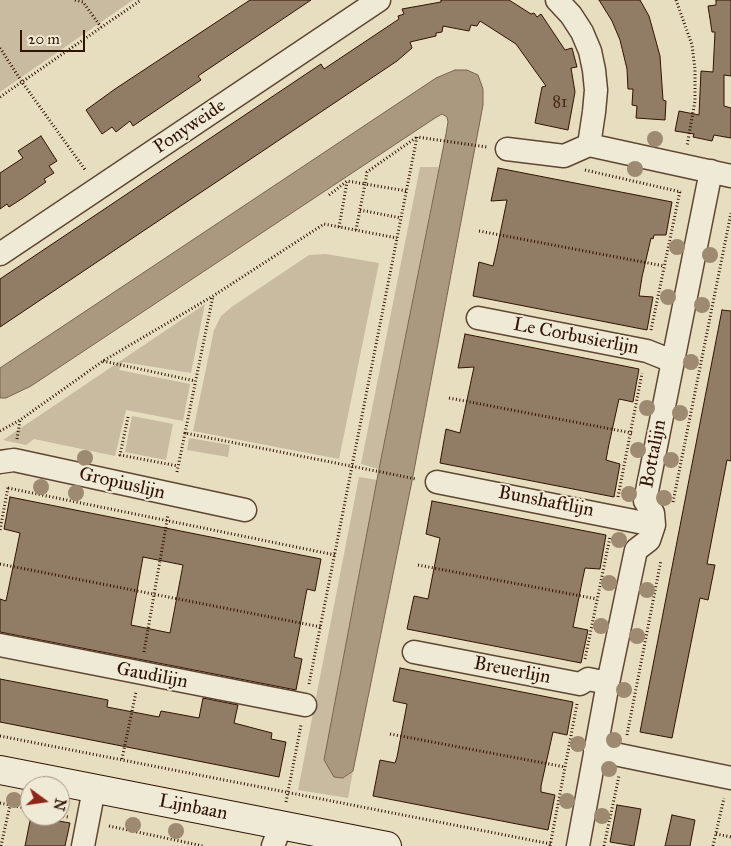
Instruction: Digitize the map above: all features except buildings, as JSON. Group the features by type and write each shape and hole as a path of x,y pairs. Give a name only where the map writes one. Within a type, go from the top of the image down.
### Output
{"street":[{"name":"Ponyweide","path":"0,254 379,0"},
{"path":"507,149 564,156 589,145 596,90 590,51 582,32 571,15 557,0"},
{"name":"Bottalijn","path":"589,145 683,164 721,174 705,195 645,500 654,513 654,524"},
{"name":"Le Corbusierlijn","path":"478,318 647,351 672,362"},
{"name":"Gropiuslijn","path":"7,461 245,510"},
{"name":"Bunshaftlijn","path":"427,480 654,524"},
{"path":"567,845 595,750 636,550 649,540 654,524"},
{"name":"Gaudilijn","path":"0,645 305,705"},
{"name":"Breuerlijn","path":"414,652 580,684 588,679 608,683"},
{"path":"595,750 730,778"},
{"name":"Lijnbaan","path":"0,770 94,789 277,835 386,846"},
{"path":"83,846 94,789"}],"path":[{"path":"75,0 83,2 101,27"},
{"path":"0,97 141,0"},
{"path":"676,0 692,44 695,69 695,101 683,164"},
{"path":"0,48 98,188"},
{"path":"277,835 288,793 417,137"},
{"path":"356,230 367,172 417,137 507,149"},
{"path":"564,156 588,171 705,195"},
{"path":"329,195 347,181 407,191"},
{"path":"339,227 347,181"},
{"path":"360,210 401,218"},
{"path":"0,432 103,361 213,296 324,224 397,238"},
{"path":"480,231 664,266"},
{"path":"122,759 140,674 167,520 213,296"},
{"path":"103,361 195,381"},
{"path":"449,398 630,434 635,430 659,434"},
{"path":"128,417 120,455 178,466"},
{"path":"185,433 427,480"},
{"path":"0,530 8,488 7,461"},
{"path":"8,488 335,555"},
{"path":"0,564 320,627"},
{"path":"418,565 597,599"},
{"path":"390,734 565,767"},
{"path":"0,736 288,793 567,845"},
{"path":"713,846 730,778"},
{"path":"0,803 20,807"},
{"path":"1,846 10,805"},
{"path":"70,817 203,846"},
{"path":"716,834 731,837"},
{"path":"173,846 174,840"}],"shaded area":[{"path":"0,0 133,0 0,92"},
{"path":"455,70 467,70 478,75 483,89 483,105 412,481 353,771 343,778 334,777 324,760 379,469 446,134 447,117 442,114 435,118 31,386 6,398 0,398 0,368 436,78"},
{"path":"420,167 439,167 379,469 361,464"},
{"path":"326,254 379,263 339,459 193,431 214,330 221,316 309,255"},
{"path":"205,304 191,373 123,362 119,370 190,384 183,421 126,410 115,456 34,439 26,445 3,440"},
{"path":"132,416 173,424 166,460 125,452"},
{"path":"189,438 230,445 228,457 187,450"},
{"path":"359,477 377,480 324,760 344,778 353,771 348,798 298,790"}]}
